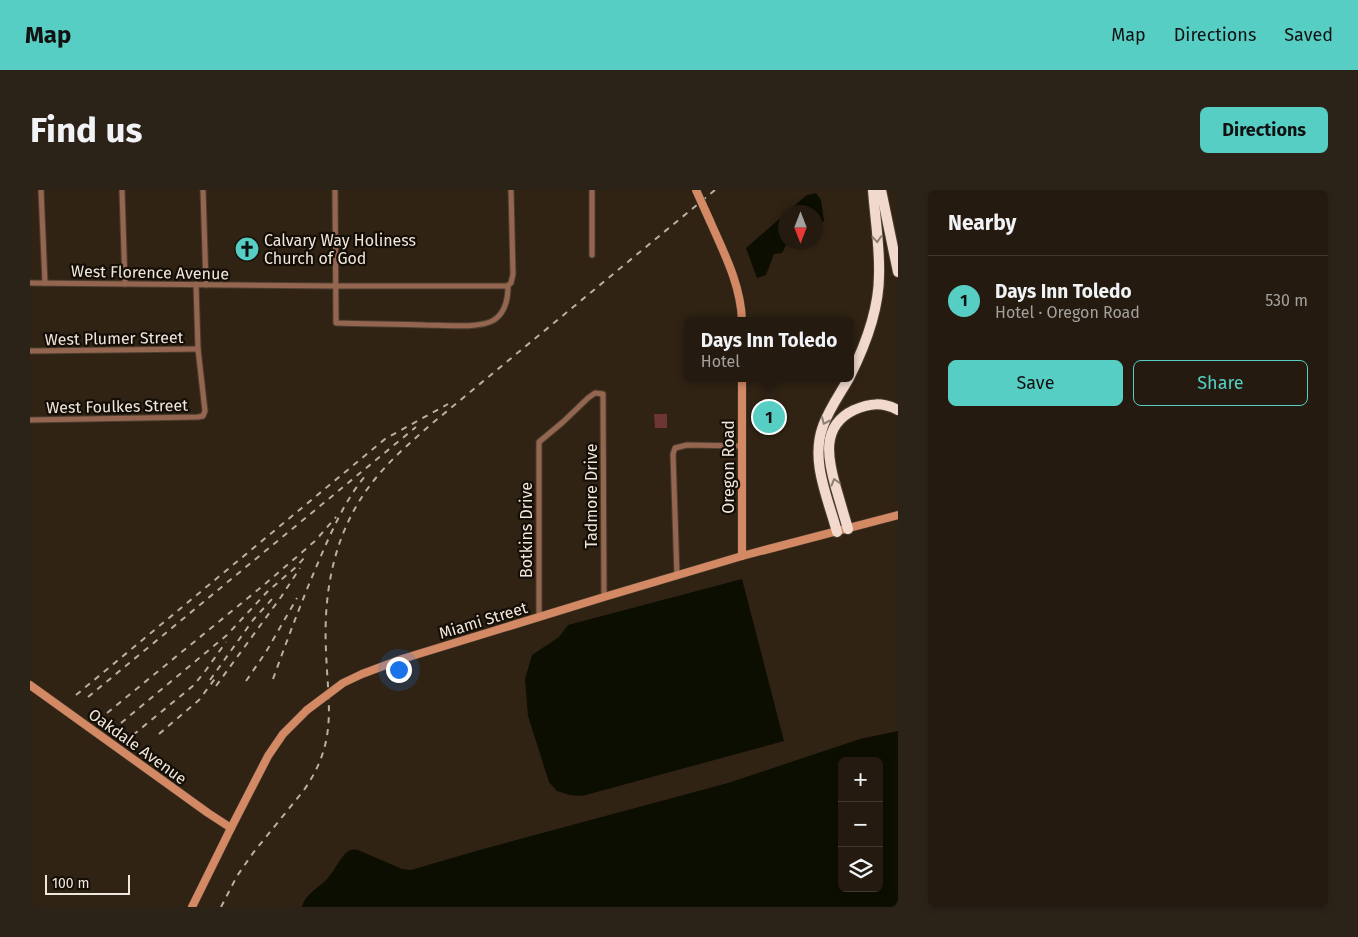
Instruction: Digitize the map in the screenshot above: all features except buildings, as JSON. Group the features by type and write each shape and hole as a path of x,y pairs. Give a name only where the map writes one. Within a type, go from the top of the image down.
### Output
{"highway":[{"path":"854,368 874,314 879,276 873,190"},
{"path":"881,190 898,272"},
{"path":"837,532 822,481 818,449 822,427 847,382"},
{"path":"848,529 830,466 829,442 832,433 839,422 850,412 862,406 874,404 888,405 898,410"}],"main road":[{"path":"696,190 735,279 741,304 742,317"},
{"name":"Oregon Road","path":"742,382 742,556"},
{"name":"Miami Street","path":"192,907 268,756 284,734 307,710 342,683 402,659 604,597 742,556 898,515"},
{"name":"Oakdale Avenue","path":"30,685 208,814 231,828"}],"street":[{"path":"41,190 44,283"},
{"path":"122,190 125,284"},
{"path":"203,190 206,285"},
{"path":"335,190 336,324 460,325 487,324 496,319 505,306 508,285 513,279 512,190"},
{"path":"592,190 592,254"},
{"name":"West Florence Avenue","path":"30,283 474,287 508,285"},
{"path":"196,284 198,349"},
{"name":"West Plumer Street","path":"30,351 198,349"},
{"name":"West Foulkes Street","path":"30,420 203,416 205,408 198,349"},
{"name":"Botkins Drive","path":"539,617 539,442 588,398 595,393 603,394"},
{"name":"Tadmore Drive","path":"603,394 604,597"},
{"path":"677,576 673,454 675,448 687,445 742,446"}],"shaded area":[{"path":"816,193 821,200 822,205 795,205 807,195"},
{"path":"778,220 778,250 784,250 782,253 774,254 766,275 757,278 746,248"},
{"path":"654,414 667,414 667,428 655,428"},
{"path":"742,579 784,741 582,796 557,791 549,782 528,716 525,679 532,655 559,637 568,625"},
{"path":"898,731 898,907 302,907 306,898 328,878 347,852 354,849 402,869 411,870 728,783 860,739"}],"railway":[{"path":"221,907 237,876 253,853 304,790 315,772 322,755 326,739 329,706 326,628 330,582 334,560 341,539 361,498 375,479 401,451 429,426 715,190"},
{"path":"76,695 385,439 448,404"},
{"path":"88,697 416,427"},
{"path":"273,679 327,542 349,499 366,475"},
{"path":"107,713 265,584 316,540 336,517"},
{"path":"121,723 227,635 267,592 306,556"},
{"path":"216,686 300,568"},
{"path":"246,681 266,652 297,598"},
{"path":"210,680 253,620 272,599"},
{"path":"133,735 194,685 226,642"},
{"path":"159,734 199,700 217,676"}],"place":[{"name":"Calvary Way Holiness Church of God","path":"247,249"},
{"name":"Days Inn Toledo","path":"769,417"}]}
